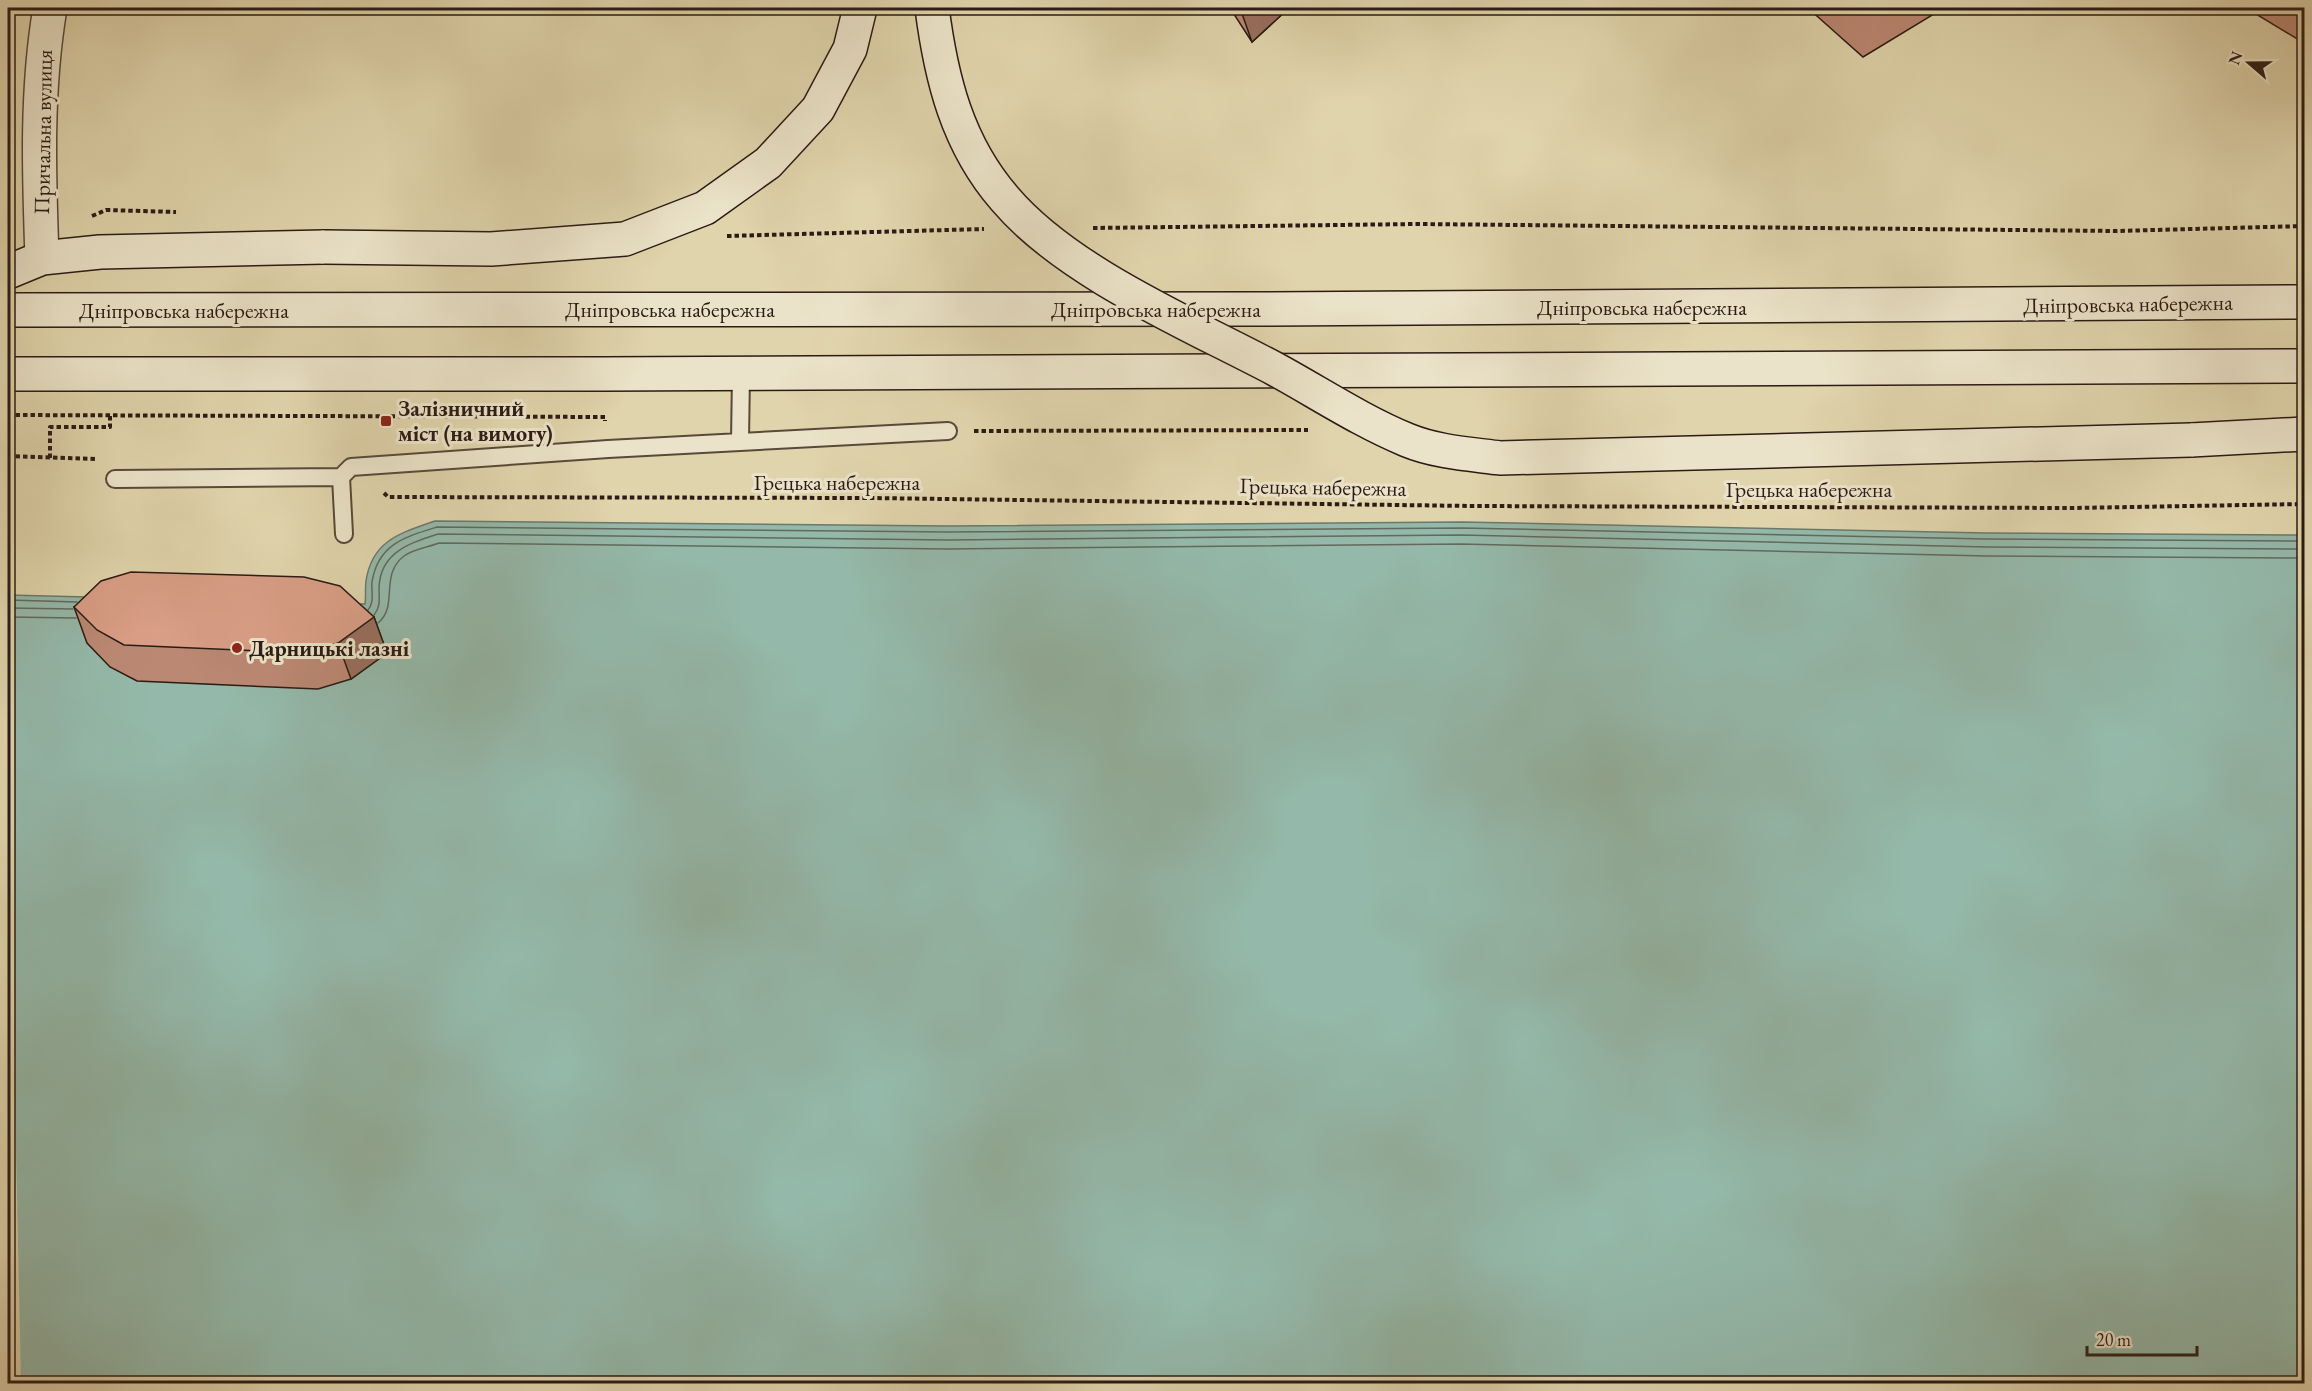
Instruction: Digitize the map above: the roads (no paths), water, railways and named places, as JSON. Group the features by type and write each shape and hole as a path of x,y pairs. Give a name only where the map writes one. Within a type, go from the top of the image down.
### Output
{"main road":[{"name":"Причальна вулиця","path":"42,258 38,129 43,52 50,8"},
{"path":"8,273 42,258 100,252 324,247 491,249 625,239 705,208 768,162 818,109 850,49 860,8"},
{"path":"932,8 947,93 967,145 1005,199 1056,246 1111,282 1303,384 1365,421 1409,441 1455,452 1500,458 2191,440 2304,434"},
{"name":"Дніпровська набережна","path":"8,310 1272,309 2304,302"},
{"path":"8,374 741,374 2304,366"}],"lane":[{"path":"740,441 741,374"},
{"path":"115,479 346,472 740,441 948,431"},
{"path":"344,534 346,472"}],"water":[{"path":"435,521 948,526 1461,522 1987,533 2304,535 2304,1383 8,1384 8,595 365,604 369,567 382,547 400,534"}],"place":[{"name":"Залізничний міст (на вимогу)","path":"386,421"},
{"name":"Дарницькі лазні","path":"237,648"}]}
